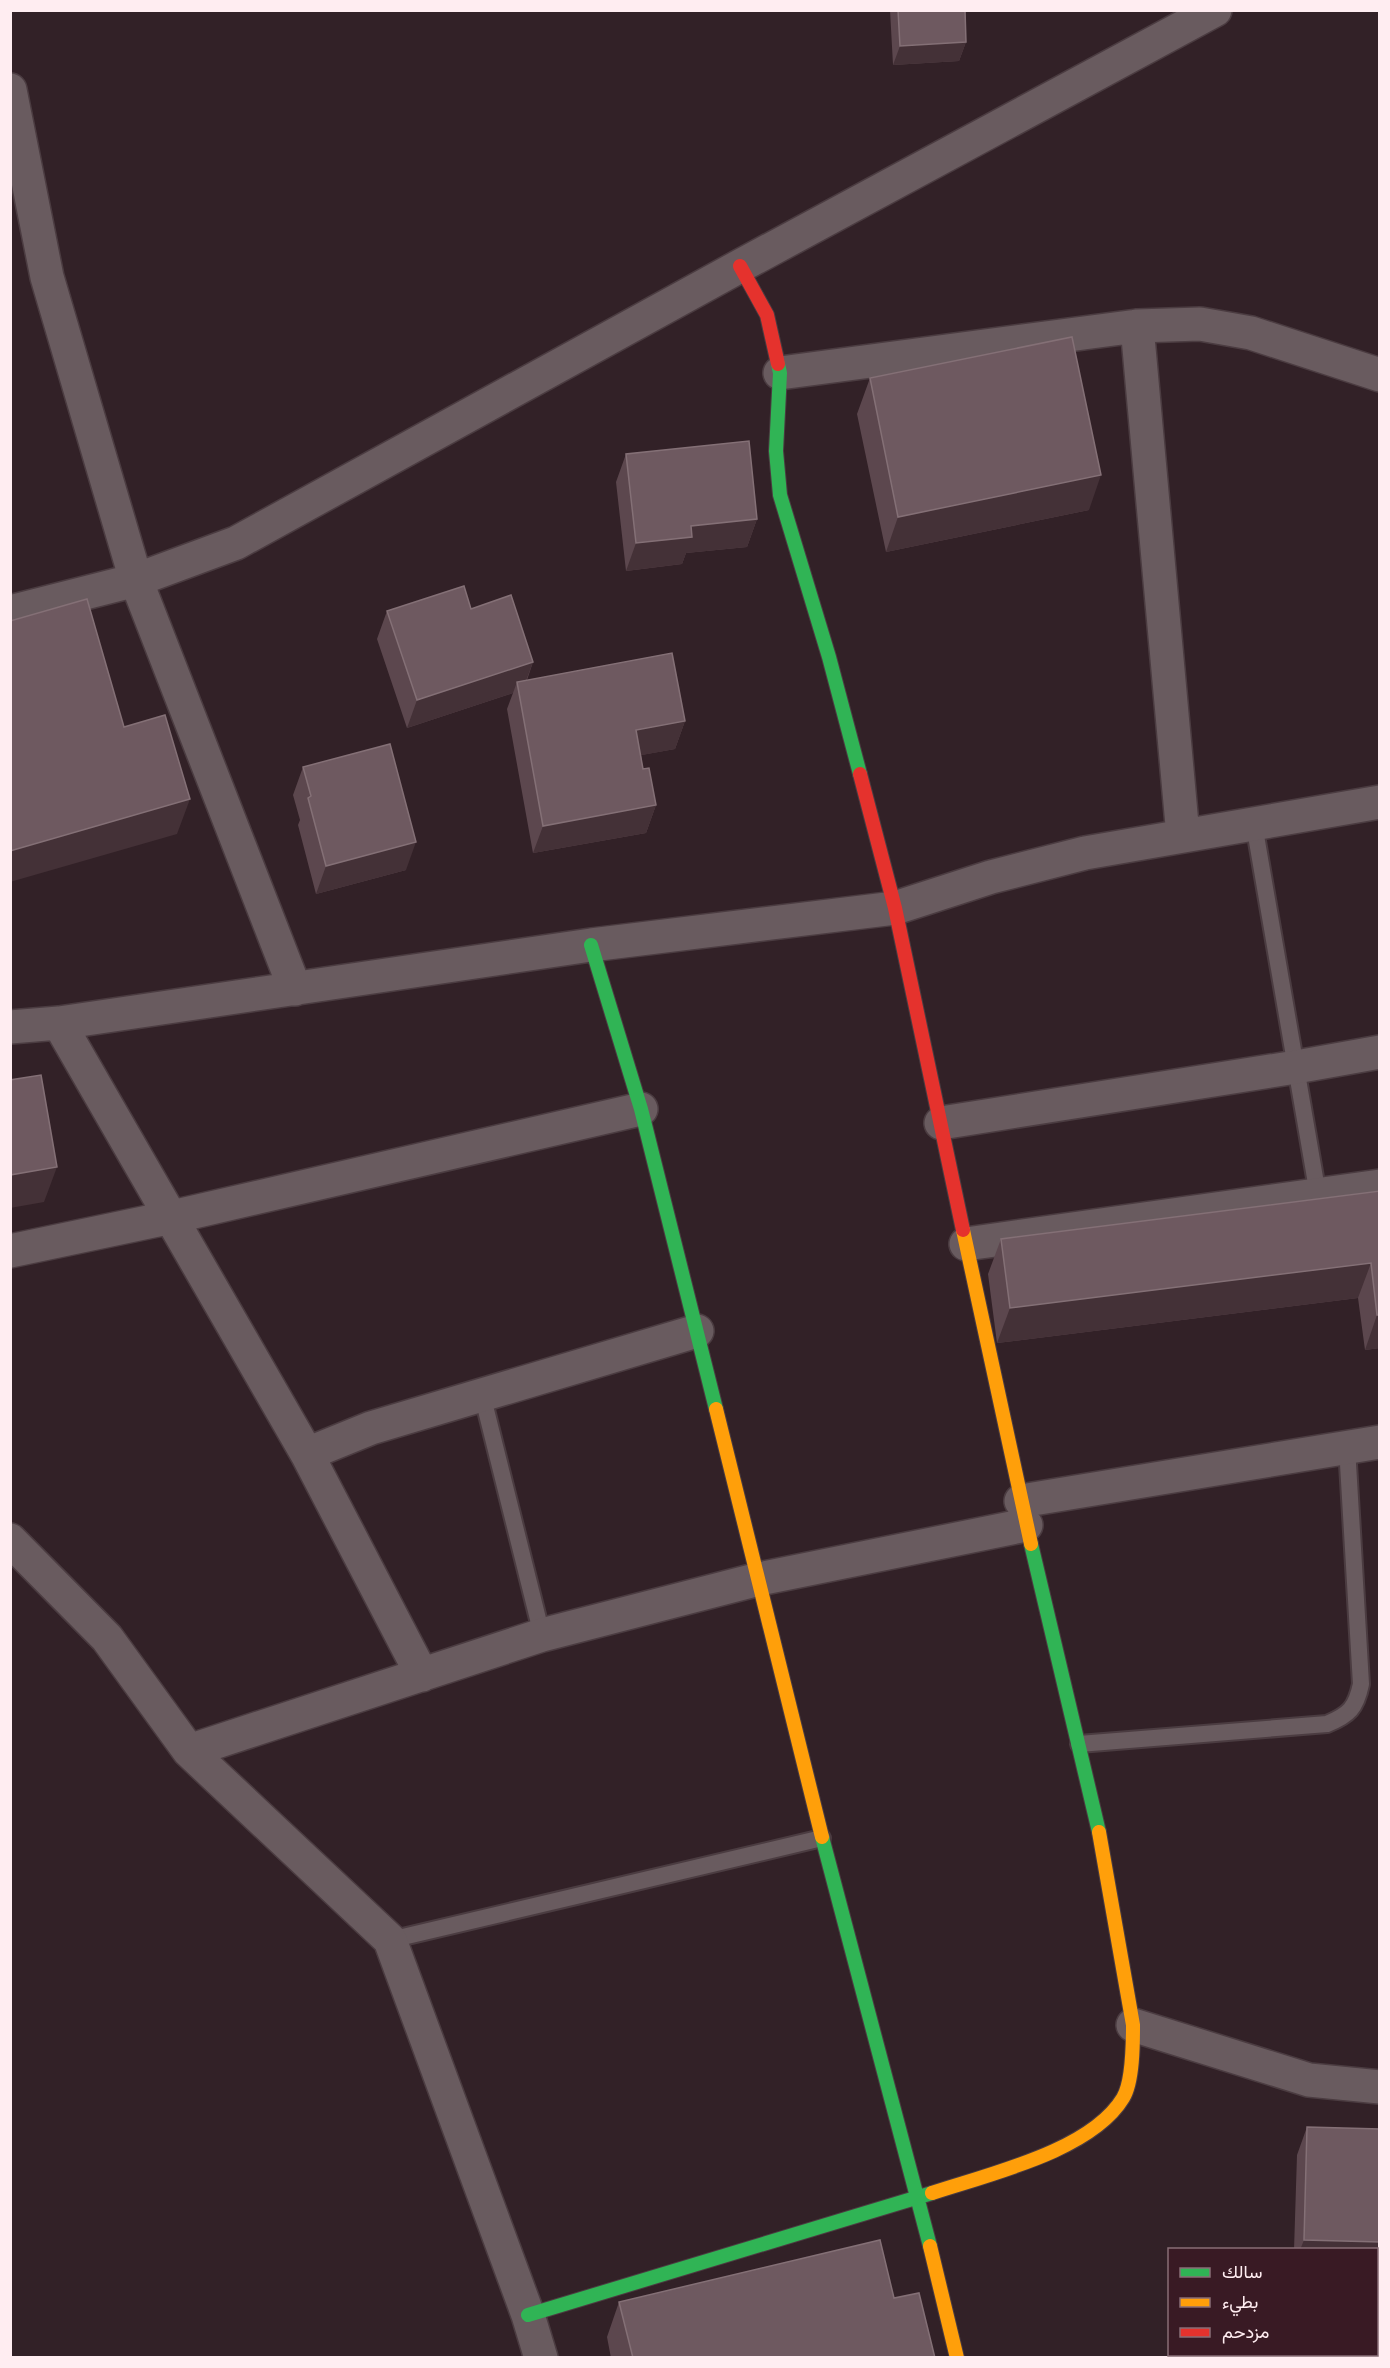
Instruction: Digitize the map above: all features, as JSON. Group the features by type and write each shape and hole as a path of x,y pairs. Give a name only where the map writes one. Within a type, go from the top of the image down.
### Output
{"street":[{"path":"10,612 136,580 236,543 740,266 1215,10"},
{"path":"10,90 47,277 136,580 295,989"},
{"path":"528,2315 918,2198 1050,2154 1094,2130 1124,2097 1133,2055 1133,2025 1104,1851 1023,1513 896,908 829,657 780,495 776,451 780,373 767,315 740,266"},
{"path":"780,373 1137,326 1200,324 1251,333 1380,375"},
{"path":"1137,326 1183,837"},
{"path":"10,1027 59,1023 591,945 896,908 992,877 1085,853 1380,802"},
{"path":"591,945 641,1109 822,1838 918,2198 957,2358"},
{"path":"59,1023 307,1454 422,1675"},
{"path":"941,1123 1380,1052"},
{"path":"10,1251 172,1217 641,1109"},
{"path":"966,1244 1380,1186"},
{"path":"307,1454 371,1428 697,1331"},
{"path":"189,1751 542,1635 1023,1513 1380,1442"},
{"path":"10,1540 106,1638 189,1751 390,1940 528,2315 540,2358"},
{"path":"1133,2025 1310,2080 1380,2087"}],"lane":[{"path":"1254,824 1318,1195"},
{"path":"482,1394 542,1635"},
{"path":"1079,1744 1327,1724 1345,1716 1357,1701 1361,1684 1347,1447"},
{"path":"390,1940 822,1838"}],"building":[{"path":"898,10 965,10 966,42 900,46"},
{"path":"1072,337 1101,475 898,517 870,378"},
{"path":"749,441 757,519 691,526 692,537 636,543 626,454"},
{"path":"464,586 471,609 511,595 533,662 417,700 387,611"},
{"path":"87,599 124,727 165,715 190,799 10,851 10,621"},
{"path":"672,653 685,721 636,730 643,769 649,768 656,805 543,826 517,682"},
{"path":"390,744 416,842 326,866 308,798 311,796 303,767"},
{"path":"41,1075 57,1167 10,1175 10,1080"},
{"path":"1380,1191 1380,1315 1377,1315 1371,1263 1010,1308 1001,1239"},
{"path":"1307,2127 1380,2129 1380,2242 1304,2240"},
{"path":"880,2240 894,2298 919,2293 935,2358 633,2358 619,2302"},
{"path":"1378,2262 1380,2262 1380,2307 1378,2307"}],"traffic: fast":[{"path":"778,364 780,373 776,451 780,495 829,657 860,774"},
{"path":"591,945 641,1109 716,1409"},
{"path":"1031,1544 1099,1832"},
{"path":"822,1837 930,2246"},
{"path":"528,2315 932,2193"}],"traffic: slow":[{"path":"963,1230 1031,1544"},
{"path":"716,1409 822,1837"},
{"path":"932,2193 1009,2169 1064,2146 1088,2133 1108,2117 1123,2098 1129,2082 1132,2062 1133,2025 1099,1832"},
{"path":"930,2246 957,2358"}],"traffic: jam":[{"path":"740,266 767,315 778,364"},
{"path":"860,774 895,908 963,1230"}]}
